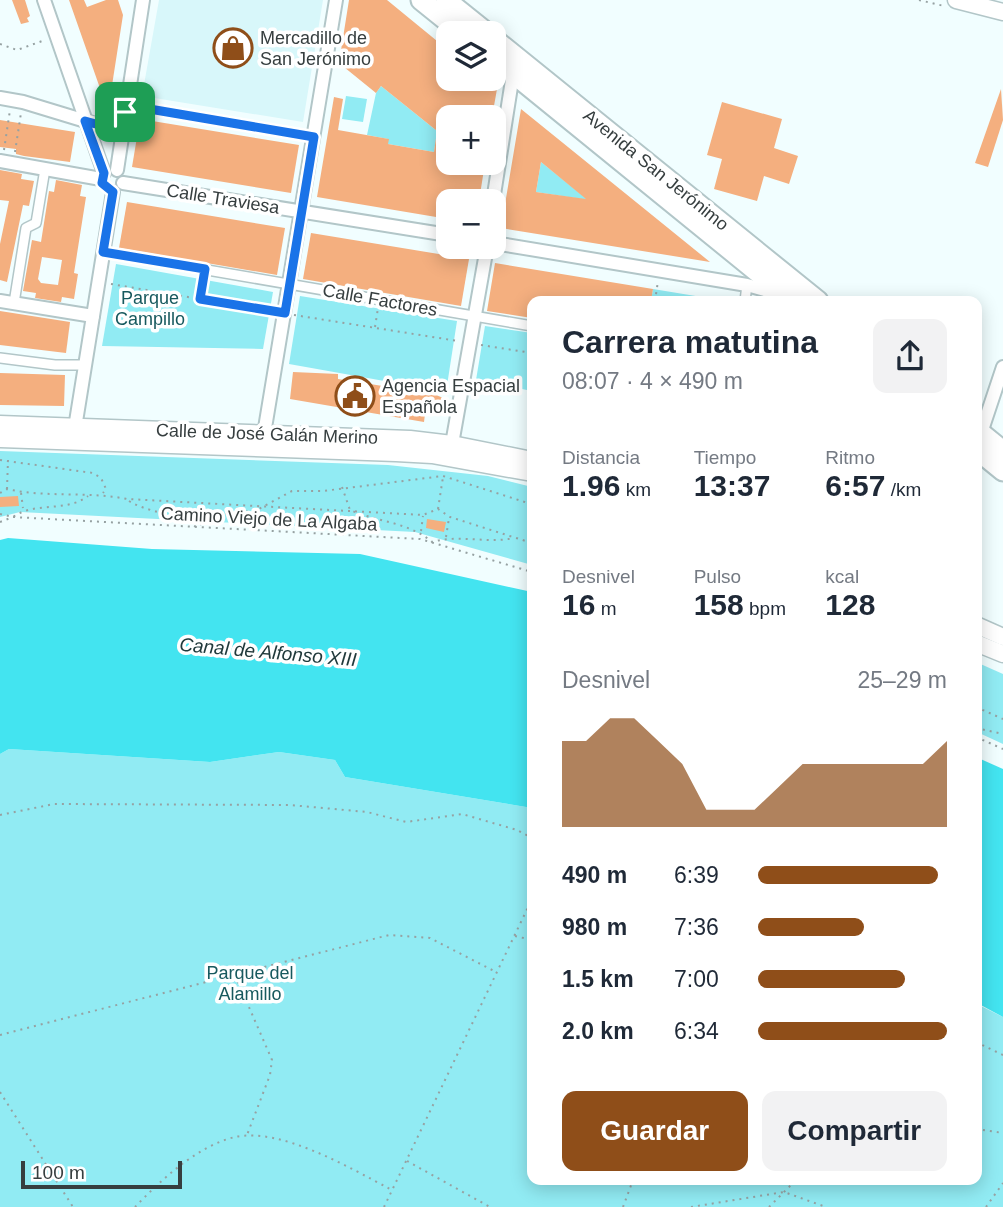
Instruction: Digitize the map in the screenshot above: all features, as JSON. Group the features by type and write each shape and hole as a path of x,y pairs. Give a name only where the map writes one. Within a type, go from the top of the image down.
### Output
{"main road":[{"path":"421,0 447,21"},
{"path":"446,0 472,21"},
{"path":"956,0 1003,12"},
{"name":"Avenida San Jerónimo","path":"506,50 759,273 807,296"},
{"name":"Avenida San Jerónimo","path":"506,68 786,296"},
{"name":"Calle de José Galán Merino","path":"0,424 74,434 408,454 527,472"},
{"name":"Calle de José Galán Merino","path":"0,439 74,434 264,434 452,444 527,459"},
{"path":"982,439 1003,451"},
{"path":"982,442 1003,471"},
{"path":"982,627 1003,636"},
{"path":"982,645 1003,654"}],"street":[{"path":"44,0 85,121 107,174"},
{"path":"118,188 103,186 123,136 143,0"},
{"path":"264,434 336,0"},
{"path":"495,189 513,74"},
{"path":"12,100 103,126 115,125"},
{"path":"115,125 126,108"},
{"path":"126,108 314,137"},
{"path":"115,125 123,136"},
{"path":"5,162 45,169 122,174 103,252 74,434"},
{"path":"14,303 26,228 36,223 45,169"},
{"name":"Calle Traviesa","path":"118,188 436,233"},
{"path":"506,245 660,271 759,273 748,296"},
{"name":"Calle Factores","path":"103,252 527,325"},
{"path":"452,444 485,259"},
{"path":"0,301 93,316"},
{"path":"0,358 55,365 85,365"},
{"path":"982,426 1003,368"}],"path":[{"path":"0,44 17,50 56,36"},
{"path":"5,162 12,100"},
{"path":"5,162 12,100"},
{"path":"200,299 205,269"},
{"path":"656,296 660,271"},
{"path":"110,284 527,352"},
{"path":"375,328 379,300"},
{"path":"7,489 8,459"},
{"path":"0,460 93,473 101,478 106,489 103,494"},
{"path":"127,499 148,509 180,516 196,527 218,514 240,514 292,491 323,491 342,486 443,476 527,502"},
{"path":"438,509 443,476"},
{"path":"342,486 350,510 370,519 421,533 432,542 445,538 501,541 515,537"},
{"path":"0,492 7,489 89,496 103,494 127,499 423,515 438,509"},
{"path":"21,492 23,509"},
{"path":"0,514 13,517 23,509 70,505 89,496"},
{"path":"438,509 450,517 527,541"},
{"path":"421,533 423,515"},
{"name":"Camino Viejo de La Algaba","path":"0,522 13,517 432,542 527,570"},
{"path":"445,538 450,517"},
{"path":"982,710 1003,719"},
{"path":"982,729 1003,734"},
{"path":"982,740 1003,749"},
{"path":"0,815 54,804 290,805 367,812 406,822 461,814 527,835"},
{"path":"384,1207 527,909"},
{"path":"0,1035 389,935 407,934 430,938 496,972"},
{"path":"514,936 527,939"},
{"path":"235,975 272,1060 270,1075 247,1136"},
{"path":"982,1045 1003,1055"},
{"path":"0,1092 72,1207"},
{"path":"982,1130 1003,1133"},
{"path":"135,1207 184,1164 221,1142 247,1136 275,1139 332,1158 392,1190"},
{"path":"406,1161 490,1207"},
{"path":"986,1207 1003,1183"},
{"path":"623,1207 631,1185"},
{"path":"769,1207 791,1185"},
{"path":"691,1207 784,1192 826,1207"}],"shaded area":[{"name":"Mercadillo de San Jerónimo","path":"159,0 323,0 303,122 142,96"}],"green space":[{"path":"381,86 436,130 434,152 388,144 388,139 367,135 376,93"},
{"path":"346,96 367,99 363,122 342,119"},
{"path":"541,162 588,200 536,192"},
{"name":"Parque Campillo","path":"116,264 273,292 263,349 102,346"},
{"path":"653,289 696,296 652,296"},
{"path":"300,296 457,321 446,392 289,364"},
{"path":"485,326 527,332 527,390 476,380"},
{"path":"0,451 388,465 488,476 527,486 527,564 415,532 20,512 0,517"},
{"path":"982,665 1003,674 1003,744 982,734"},
{"name":"Parque del Alamillo","path":"9,749 210,762 279,752 335,760 345,777 527,807 527,1185 982,1185 982,1006 1003,1017 1003,1207 0,1207 0,754"}],"water":[{"name":"Canal de Alfonso XIII","path":"8,538 152,549 360,554 527,591 527,807 345,777 335,760 279,752 210,762 9,749 0,754 0,540"},
{"path":"982,760 1003,769 1003,1017 982,1006"}],"building":[{"path":"12,0 25,0 29,22 21,24"},
{"path":"69,0 84,0 87,7 106,0 118,0 123,15 108,111"},
{"path":"349,0 387,0 436,40 436,91 497,91 494,105 436,105 436,130 381,86 376,93 339,63"},
{"path":"1001,89 1003,120 988,167 975,163"},
{"path":"334,97 343,99 338,130 389,139 388,144 434,152 436,138 436,175 483,175 481,189 436,189 436,217 317,197"},
{"path":"722,102 782,119 774,148 798,156 789,184 764,176 757,201 714,189 722,159 707,155"},
{"path":"521,109 710,262 506,229 506,198","holes":["541,162 586,199 536,192"]},
{"path":"140,119 299,145 291,193 132,167"},
{"path":"0,120 75,132 70,162 24,156 16,154 16,149 0,147"},
{"path":"0,170 22,174 21,179 34,181 29,206 23,205 7,282 0,280 0,244 9,201 0,200"},
{"path":"56,180 82,185 80,196 86,197 74,273 78,274 74,299 62,297 61,302 35,298 36,293 23,291 32,240 41,242 49,191 54,192","holes":["42,257 62,260 58,285 41,283 38,279"]},
{"path":"127,202 285,228 277,275 119,248"},
{"path":"311,233 436,254 436,259 469,259 461,306 303,279"},
{"path":"495,263 653,289 652,296 527,296 527,317 487,311"},
{"path":"0,311 70,322 66,353 0,345"},
{"path":"293,372 338,374 338,379 434,394 443,398 441,416 425,414 424,422 290,399"},
{"path":"0,373 65,375 64,406 0,405"},
{"path":"18,496 19,506 0,507 0,497"},
{"path":"427,519 446,522 444,532 426,528"}],"place":[{"name":"Mercadillo de San Jerónimo","path":"233,48"},
{"name":"Agencia Espacial Española","path":"355,396"}],"route":[{"path":"126,105 314,137 285,313 200,299 205,269 103,252 113,192 103,186 101,179 104,173 85,121 103,126 115,125 125,112 126,105"}]}
